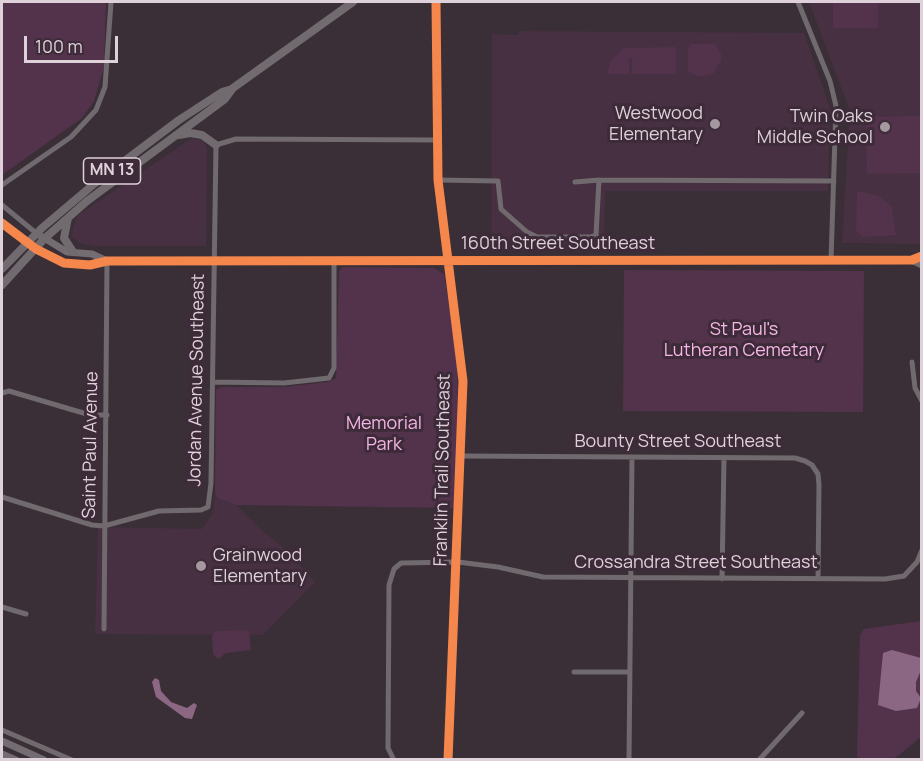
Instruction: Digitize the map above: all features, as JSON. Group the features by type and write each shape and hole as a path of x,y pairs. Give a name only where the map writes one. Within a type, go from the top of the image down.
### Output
{"main road":[{"name":"MN 13","path":"2,268 36,233 94,184 170,128 222,92 233,88 353,2"},
{"name":"MN 13","path":"2,285 44,239 69,217 225,99 233,88"},
{"path":"171,138 195,133 216,145"},
{"path":"69,217 65,226 64,238 73,252"}],"street":[{"path":"2,185 71,137 96,110 105,87 111,2"},
{"name":"Franklin Trail Southeast","path":"436,2 438,180 463,381 458,562 448,759"},
{"path":"798,2 830,81 837,106 831,260"},
{"path":"216,145 236,139 437,140"},
{"name":"Jordan Avenue Southeast","path":"105,526 159,511 201,510 208,507 213,382 216,145"},
{"path":"438,180 498,181 501,209 527,232 537,237 590,237 596,235 598,229 598,180"},
{"path":"575,182 598,180 834,181"},
{"name":"160th Street Southeast","path":"2,206 44,239 73,252 92,254 107,261"},
{"name":"160th Street Southeast","path":"2,223 36,249 64,263 90,265 107,261 912,260 921,256"},
{"name":"160th Street Southeast","path":"912,260 921,265"},
{"name":"Saint Paul Avenue","path":"104,629 107,261"},
{"path":"213,382 284,383 329,378 334,368 334,261"},
{"path":"912,363 915,388 921,401"},
{"path":"2,393 9,391 90,415 107,415"},
{"name":"Bounty Street Southeast","path":"462,456 795,458 812,465 819,485 818,579"},
{"path":"629,759 632,457"},
{"path":"722,579 724,458"},
{"path":"2,497 92,525 105,526"},
{"name":"Crossandra Street Southeast","path":"394,759 388,748 390,576 401,564 458,562 498,567 543,577 895,578 910,570 917,562 921,550"},
{"path":"2,607 26,614"},
{"path":"574,672 630,672"},
{"path":"759,759 802,713"},
{"path":"2,730 72,759"},
{"path":"2,741 44,759"},
{"path":"2,753 16,759"}],"shaded area":[{"name":"Twin Oaks Middle School","path":"809,2 921,2 921,244 842,243 850,111"},
{"path":"519,31 804,33 830,108 828,191 605,191 604,249 491,250 492,34 519,35"},
{"path":"192,138 203,141 207,148 206,246 92,246 78,242 71,236 77,216"},
{"path":"215,493 219,499 236,505 282,546 315,582 263,635 95,634 98,527 202,529 213,513"},
{"path":"892,650 921,658 916,691 921,698 917,708 896,711 878,705 883,653"},
{"path":"155,678 159,680 161,691 171,702 187,708 194,703 197,705 192,719 185,718 156,697 152,682"}],"green space":[{"path":"2,2 106,2 104,67 94,101 82,118 2,175"},
{"path":"833,2 878,2 878,28 833,28"},
{"path":"691,44 715,44 721,54 721,61 713,74 698,77 688,71 688,48"},
{"path":"676,47 676,74 632,74 632,58 629,58 629,74 607,74 611,60 624,48"},
{"path":"921,116 921,173 867,174 866,117"},
{"path":"857,191 879,196 892,207 896,235 863,237 856,231"},
{"name":"Memorial Park","path":"343,267 434,268 444,274 458,360 456,508 236,505 219,499 215,493 216,390 221,387 285,387 327,382 336,378 339,271"},
{"name":"St Paul's Lutheran Cemetary","path":"624,270 864,271 863,412 623,411"},
{"path":"921,621 921,737 894,759 860,759 857,757 860,635 864,629"},
{"path":"246,630 249,632 251,650 226,653 218,659 213,654 212,637 215,631"}],"cycle path":[{"path":"436,2 438,180 463,381 448,760"},
{"path":"2,223 36,249 64,263 90,265 107,261 912,260 922,256"}],"place":[{"name":"Westwood Elementary","path":"715,124"},
{"name":"Twin Oaks Middle School","path":"885,127"},
{"name":"Grainwood Elementary","path":"201,566"}]}
